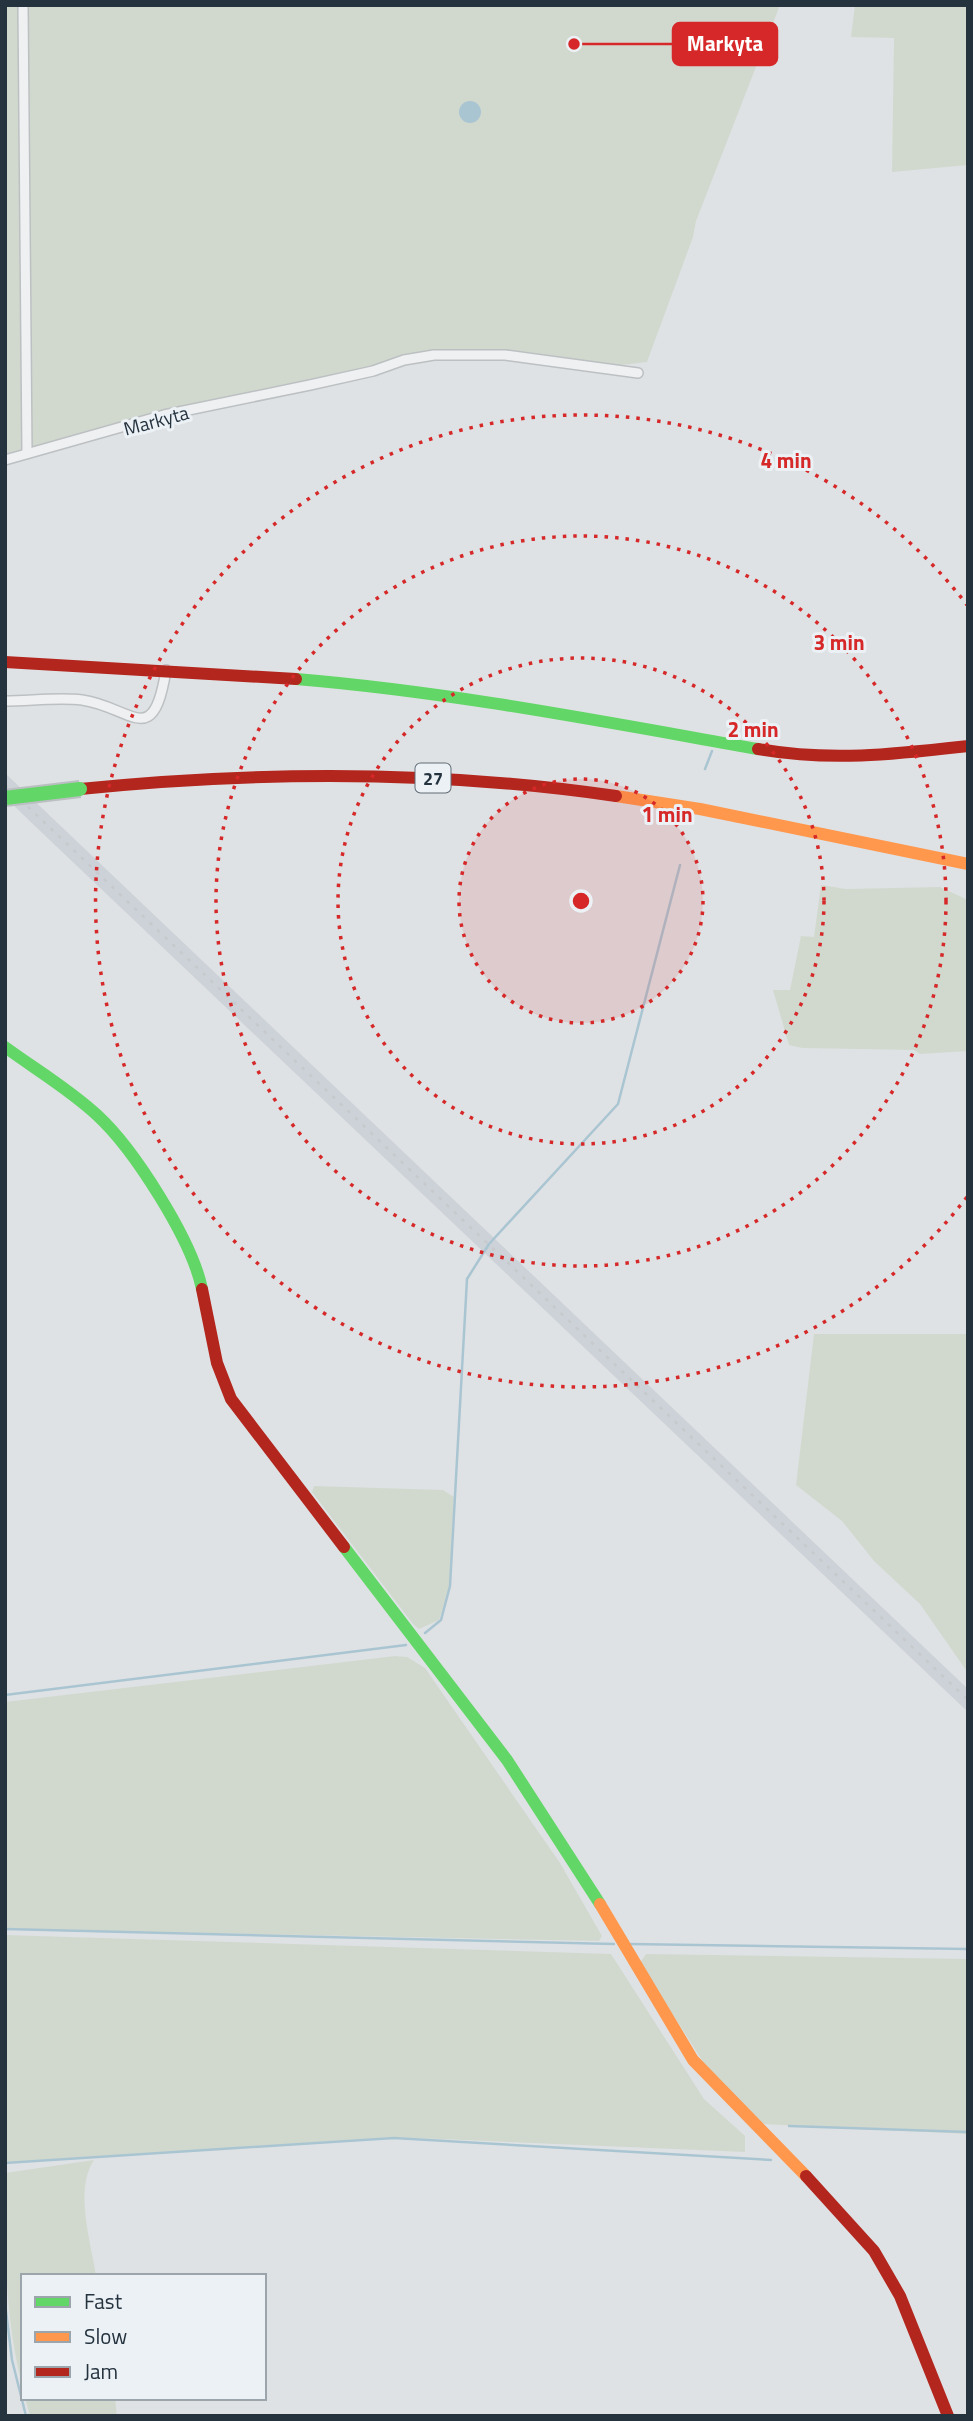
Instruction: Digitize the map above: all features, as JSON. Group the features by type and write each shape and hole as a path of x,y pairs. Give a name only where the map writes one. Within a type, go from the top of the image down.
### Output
{"main road":[{"path":"5,662 325,681 442,694 800,757 856,758 968,746"},
{"name":"27","path":"5,798 186,779 279,775 479,780 662,803 968,864"},
{"path":"5,1047 96,1114 125,1145 187,1245 199,1275 217,1363 231,1399 508,1760 569,1852 693,2060 849,2220 874,2251 900,2296 948,2416"}],"street":[{"path":"23,5 27,453"},
{"name":"Markyta","path":"5,460 163,415 302,387 373,371 404,360 434,355 505,355 638,373"},
{"path":"5,701 81,700 130,718 140,719 150,715 160,704 166,670"}],"shaded area":[{"path":"5,5 780,5 696,221 693,237 647,362 595,368 453,354 164,415 5,460"},
{"path":"855,5 968,5 968,165 892,172 894,38 851,37"},
{"path":"5,773 968,1689 968,1712 5,797"},
{"path":"821,885 846,889 940,887 968,900 968,1051 920,1054 914,1050 802,1048 789,1045 773,990 790,990 801,936 814,937"},
{"path":"814,1334 968,1334 968,1673 920,1604 874,1561 842,1521 796,1485"},
{"path":"314,1486 443,1490 454,1497 449,1591 439,1620 419,1629 413,1624 312,1492"},
{"path":"395,1656 407,1657 425,1668 560,1863 602,1936 599,1941 5,1929 5,1702"},
{"path":"5,1935 611,1954 704,2099 745,2136 745,2152 393,2137 5,2163"},
{"path":"646,1954 968,1959 968,2134 760,2124 707,2068 640,1963"},
{"path":"94,2160 88,2172 85,2201 96,2274 21,2274 21,2379 9,2308 5,2173"},
{"path":"26,2400 115,2400 117,2416 30,2416"}],"water":[{"path":"466,101 474,101 481,108 481,116 474,123 466,123 459,116 459,108"}],"waterway":[{"path":"705,769 712,751"},
{"path":"425,1633 441,1620 450,1586 467,1279 489,1244 618,1104 680,865"},
{"path":"5,1695 406,1645"},
{"path":"5,1929 614,1944"},
{"path":"630,1944 968,1949"},
{"path":"789,2126 968,2132"},
{"path":"5,2163 394,2138 771,2160"},
{"path":"5,2303 12,2360 21,2396"},
{"path":"22,2400 26,2416"}],"railway":[{"path":"5,785 968,1700"}],"traffic: fast":[{"path":"296,679 470,700 758,749"},
{"path":"5,798 80,789"},
{"path":"5,1047 63,1088 112,1130 160,1196 187,1246 202,1289"},
{"path":"344,1547 507,1760 600,1904"}],"traffic: slow":[{"path":"616,796 700,809 968,864"},
{"path":"600,1904 693,2060 806,2176"}],"traffic: jam":[{"path":"5,662 296,679"},
{"path":"758,749 837,756 968,746"},
{"path":"80,789 214,779 348,776 482,781 616,796"},
{"path":"202,1289 217,1363 231,1399 344,1547"},
{"path":"806,2176 874,2251 900,2296 948,2416"}],"place":[{"name":"Markyta","path":"574,44"}]}
